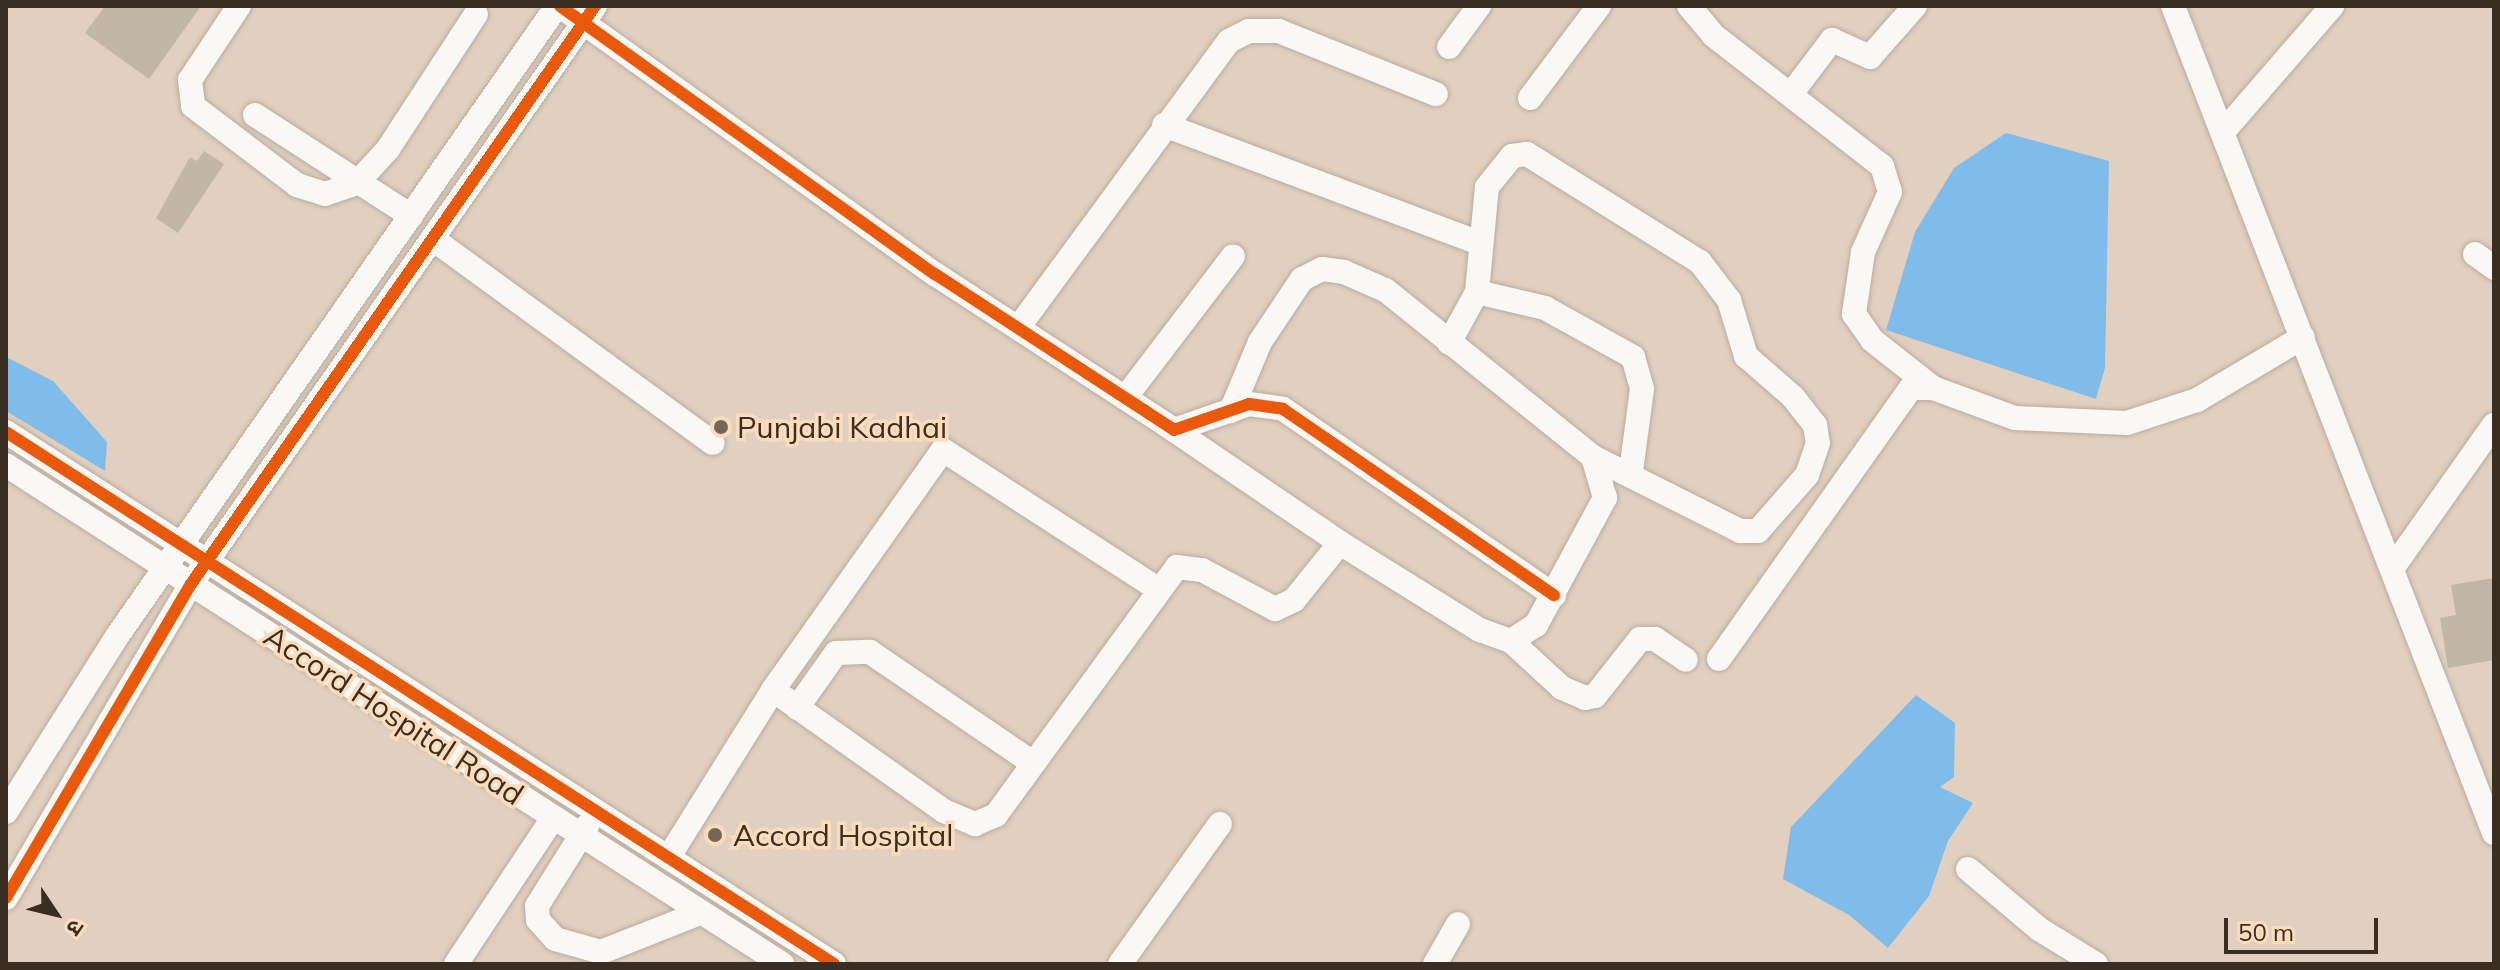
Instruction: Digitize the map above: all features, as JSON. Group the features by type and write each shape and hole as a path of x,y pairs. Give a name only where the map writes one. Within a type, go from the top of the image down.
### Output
{"street":[{"path":"239,6 190,80 193,106 297,185 325,194 357,183 458,52 476,14"},
{"path":"6,812 166,565 559,6 589,16 1018,328 1340,543 1480,630 1511,641 1562,688 1585,698 1595,696 1640,639 1655,639 1686,660"},
{"path":"1449,47 1479,6"},
{"path":"1530,98 1599,6"},
{"path":"1689,6 1713,35 1866,150 1889,180 1885,207 1863,252 1854,314 1872,340 1933,388 2015,418 2127,423 2197,400 2303,337"},
{"path":"1791,94 1832,40 1870,57 1915,6"},
{"path":"2173,6 2394,566 2494,833"},
{"path":"2223,132 2332,6"},
{"path":"6,898 191,584 589,16"},
{"path":"1018,328 1211,59 1249,31 1279,31 1436,94"},
{"path":"255,115 411,216"},
{"path":"1164,125 1477,242"},
{"path":"1231,411 1280,307 1302,279 1322,269 1385,290 1449,343 1593,457 1631,471 1740,531 1758,531 1807,475 1818,443 1815,425 1746,356 1729,300 1700,262 1559,169 1527,154 1512,156 1487,187 1477,242 1477,292 1449,343"},
{"path":"433,239 713,443"},
{"path":"1125,398 1233,256"},
{"path":"1477,292 1545,308 1633,357 1642,389 1631,471"},
{"path":"1719,659 1904,395 1933,388"},
{"path":"1174,430 1266,402 1283,409 1554,595"},
{"path":"2394,566 2494,425"},
{"path":"6,432 183,541 834,964"},
{"path":"670,855 773,690 943,450 1156,588"},
{"path":"1511,641 1536,625 1605,498 1593,457"},
{"name":"Accord Hospital Road","path":"6,465 166,565 580,837 782,964"},
{"path":"773,690 961,822 996,815 1156,588 1177,567 1202,570 1275,609 1294,600 1340,543"},
{"path":"797,708 823,664 845,651 870,652 1033,763"},
{"path":"598,810 537,906 538,920 555,939 601,952 700,913"},
{"path":"456,964 553,818"},
{"path":"1120,964 1220,824"},
{"path":"1968,869 2039,929 2096,964"},
{"path":"1435,964 1458,924"}],"water":[{"path":"2006,133 2109,161 2105,368 2096,399 1886,330 1915,232 1954,168"},
{"path":"6,357 53,381 107,442 105,471 6,411"},
{"path":"1916,695 1955,723 1954,777 1940,787 1973,803 1948,841 1929,896 1888,948 1849,915 1783,879 1791,827"}],"building":[{"path":"105,6 201,6 149,79 85,33"},
{"path":"204,151 224,164 178,233 156,218 190,157 197,161"},
{"path":"2494,578 2494,660 2448,668 2440,618 2456,615 2451,585"}],"cycle path":[{"path":"560,6 935,274 1174,430 1249,404 1283,409 1554,595"},
{"path":"6,898 191,584 595,6"},
{"path":"6,432 834,964"}],"place":[{"name":"Punjabi Kadhai","path":"721,427"},
{"name":"Accord Hospital","path":"715,835"}]}
